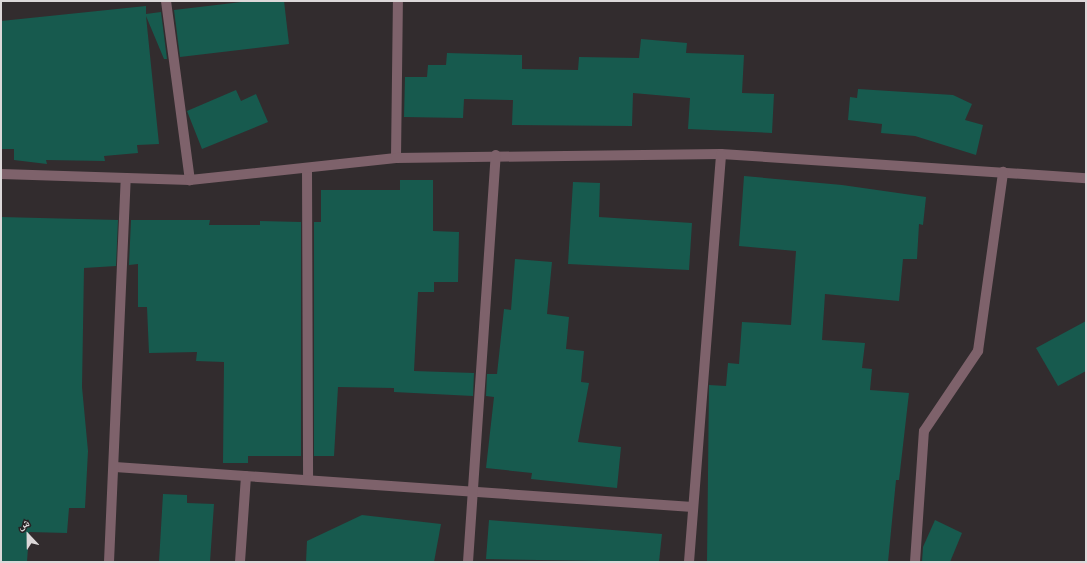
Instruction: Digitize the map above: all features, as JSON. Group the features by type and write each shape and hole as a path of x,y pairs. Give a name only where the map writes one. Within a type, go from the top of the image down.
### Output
{"street":[{"path":"166,1 190,180"},
{"path":"396,158 398,1"},
{"path":"689,562 721,154"},
{"path":"1,174 190,180 396,158 496,155 721,154 1086,178"},
{"path":"468,562 496,155"},
{"path":"307,168 308,480"},
{"path":"915,562 924,431 978,351 1003,172"},
{"path":"109,562 115,466 126,178"},
{"path":"115,466 694,507"},
{"path":"240,562 246,476"}],"building":[{"path":"250,1 284,1 289,44 180,57 174,10"},
{"path":"146,6 146,14 161,12 167,59 164,59 146,16 159,144 137,145 138,153 104,156 105,161 46,160 47,164 14,160 14,149 1,149 1,21"},
{"path":"641,39 687,43 686,53 744,55 742,93 774,94 772,133 688,129 690,98 633,93 632,126 512,125 513,100 464,99 463,118 404,117 405,77 427,77 428,65 446,65 447,53 522,55 522,69 578,70 579,57 639,58"},
{"path":"858,89 953,95 972,104 965,120 983,125 976,155 915,136 881,133 882,124 848,120 850,97 857,98"},
{"path":"236,90 241,101 256,94 268,122 202,149 187,111"},
{"path":"744,176 842,185 926,197 923,225 919,224 917,259 903,259 899,301 825,294 822,340 865,343 862,368 872,369 870,390 909,393 899,480 896,480 888,562 707,562 709,385 726,386 728,363 739,364 742,322 791,325 796,251 739,246"},
{"path":"400,180 433,180 433,231 459,232 458,282 434,282 434,292 418,292 414,371 474,373 473,396 394,392 394,388 338,387 334,456 314,456 314,222 321,222 321,190 400,190"},
{"path":"573,182 600,183 599,217 692,223 689,270 568,264"},
{"path":"1,217 118,220 116,266 84,268 82,387 88,451 85,508 69,508 67,533 29,532 27,562 1,562"},
{"path":"131,220 210,220 209,225 260,225 260,221 301,222 301,456 248,456 248,463 223,463 224,362 196,361 197,352 149,353 147,307 138,307 138,264 129,265"},
{"path":"515,259 552,262 547,314 569,317 566,349 584,351 581,382 589,383 578,442 621,447 617,488 531,479 532,473 486,468 494,397 486,396 487,374 497,374 504,309 511,310"},
{"path":"1086,321 1086,371 1058,386 1036,348"},
{"path":"163,494 187,495 187,503 214,504 210,562 159,562"},
{"path":"362,515 441,524 434,562 306,562 307,541"},
{"path":"489,520 662,534 659,562 486,559"},
{"path":"935,520 962,533 950,562 922,562 923,547"}]}
